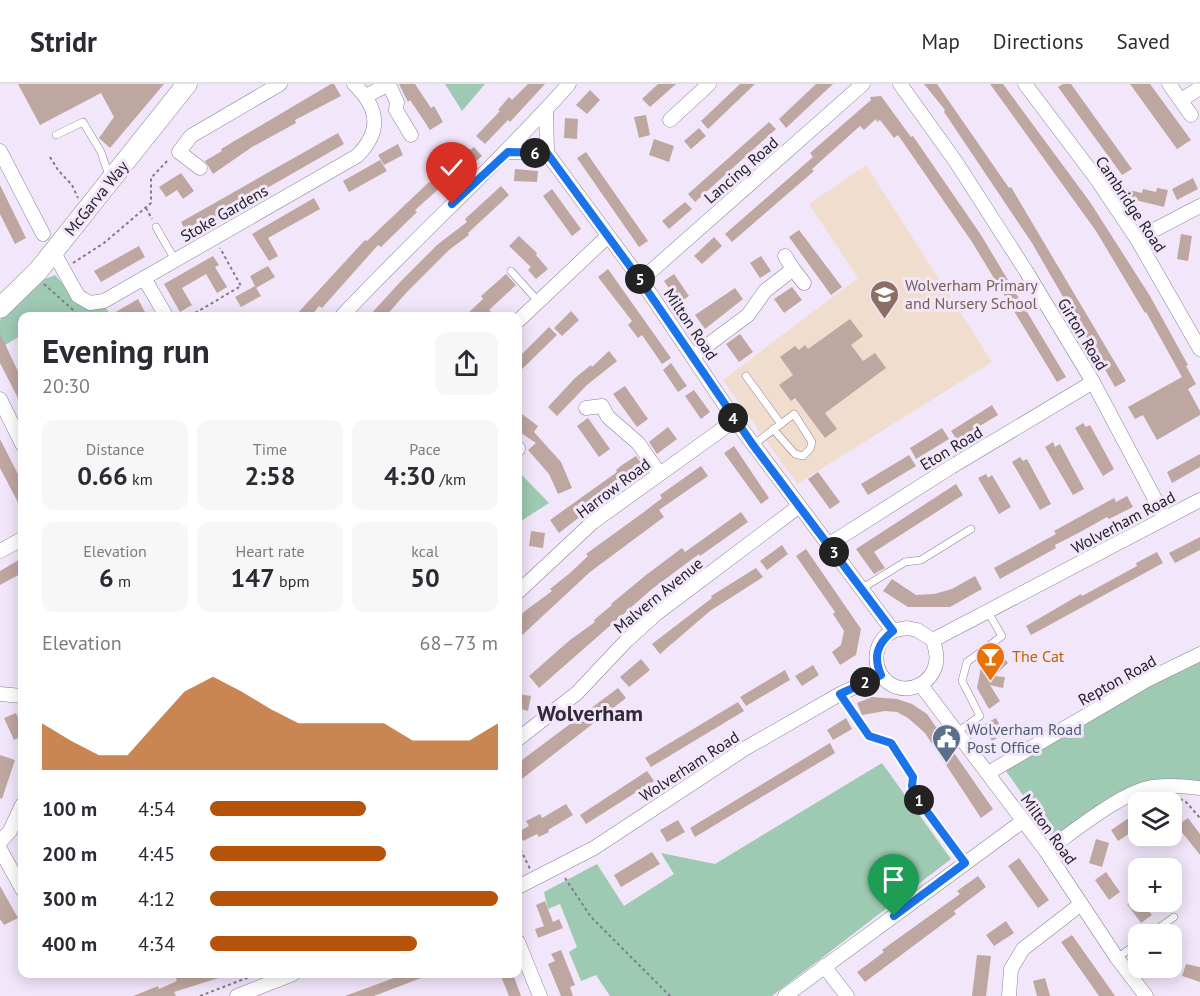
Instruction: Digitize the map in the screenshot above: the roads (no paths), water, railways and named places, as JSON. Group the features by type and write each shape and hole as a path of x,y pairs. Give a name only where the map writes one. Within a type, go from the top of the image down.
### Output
{"street":[{"name":"McGarva Way","path":"0,308 34,275 187,84"},
{"path":"200,168 179,152 191,136 280,84"},
{"name":"Stoke Gardens","path":"53,251 78,296 90,303 105,301 357,156 368,144 375,130 373,113 366,96 354,84"},
{"path":"346,312 397,257 508,152 570,84"},
{"path":"670,120 709,84"},
{"name":"Lancing Road","path":"640,280 863,84"},
{"name":"Girton Road","path":"900,84 956,162 1026,271 1093,382 1165,518"},
{"name":"Cambridge Road","path":"1025,84 1096,178 1137,239 1200,348"},
{"path":"1169,84 1191,115"},
{"path":"366,96 387,85 395,93 396,110 411,135"},
{"path":"1181,100 1200,88"},
{"path":"508,152 547,153 546,110"},
{"path":"0,151 43,234"},
{"name":"Milton Road","path":"547,153 640,280 753,445 893,631"},
{"path":"1137,239 1200,206"},
{"path":"522,317 608,236"},
{"path":"784,256 804,283"},
{"path":"693,356 748,315 765,291 793,270"},
{"path":"144,278 164,312"},
{"name":"Eton Road","path":"828,545 951,467 1093,382"},
{"path":"607,392 602,406 608,417 638,443 659,473"},
{"path":"0,399 18,436"},
{"path":"586,408 602,406"},
{"name":"Harrow Road","path":"522,588 593,522 735,420"},
{"name":"Wolverham Road","path":"933,640 1200,500"},
{"name":"Malvern Avenue","path":"522,736 578,693 626,641 656,614 798,507"},
{"path":"0,552 18,541"},
{"path":"907,628 917,630 933,640 936,664 933,674 921,685 902,688 892,685 881,675 877,666 877,650 882,640 893,631 907,628"},
{"name":"Repton Road","path":"988,773 1148,680 1200,654"},
{"name":"Wolverham Road","path":"522,885 627,827 746,748 840,694 881,675"},
{"name":"Milton Road","path":"921,685 1046,851 1117,958 1146,996"},
{"path":"0,694 18,696"},
{"path":"1046,851 1128,795 1156,787 1200,788"},
{"path":"0,842 10,831 18,814"},
{"path":"785,996 1023,821"},
{"path":"0,849 18,882"},
{"path":"1009,996 1011,969 1023,949 1081,904"},
{"path":"522,952 540,996"},
{"path":"824,966 847,996"},
{"path":"237,996 269,978"}],"lane":[{"path":"56,135 83,122 101,152 110,181"},
{"path":"156,227 175,260"},
{"path":"511,271 538,301"},
{"path":"746,376 781,424"},
{"path":"753,445 773,429 794,414 812,442 810,449 803,456 795,454 773,429"},
{"path":"861,589 905,562 921,560 970,529"},
{"path":"957,732 980,716 962,681 966,662 1002,636 988,612"},
{"path":"840,694 869,736 891,743 913,777 914,794 965,863"},
{"path":"1164,924 1174,917"},
{"path":"1117,958 1128,950"}],"place":[{"name":"Wolverham Primary and Nursery School","path":"884,320"},
{"name":"The Cat","path":"991,682"},
{"name":"Wolverham Road Post Office","path":"946,764"}],"district":[{"name":"Wolverham","path":"590,713"}]}
